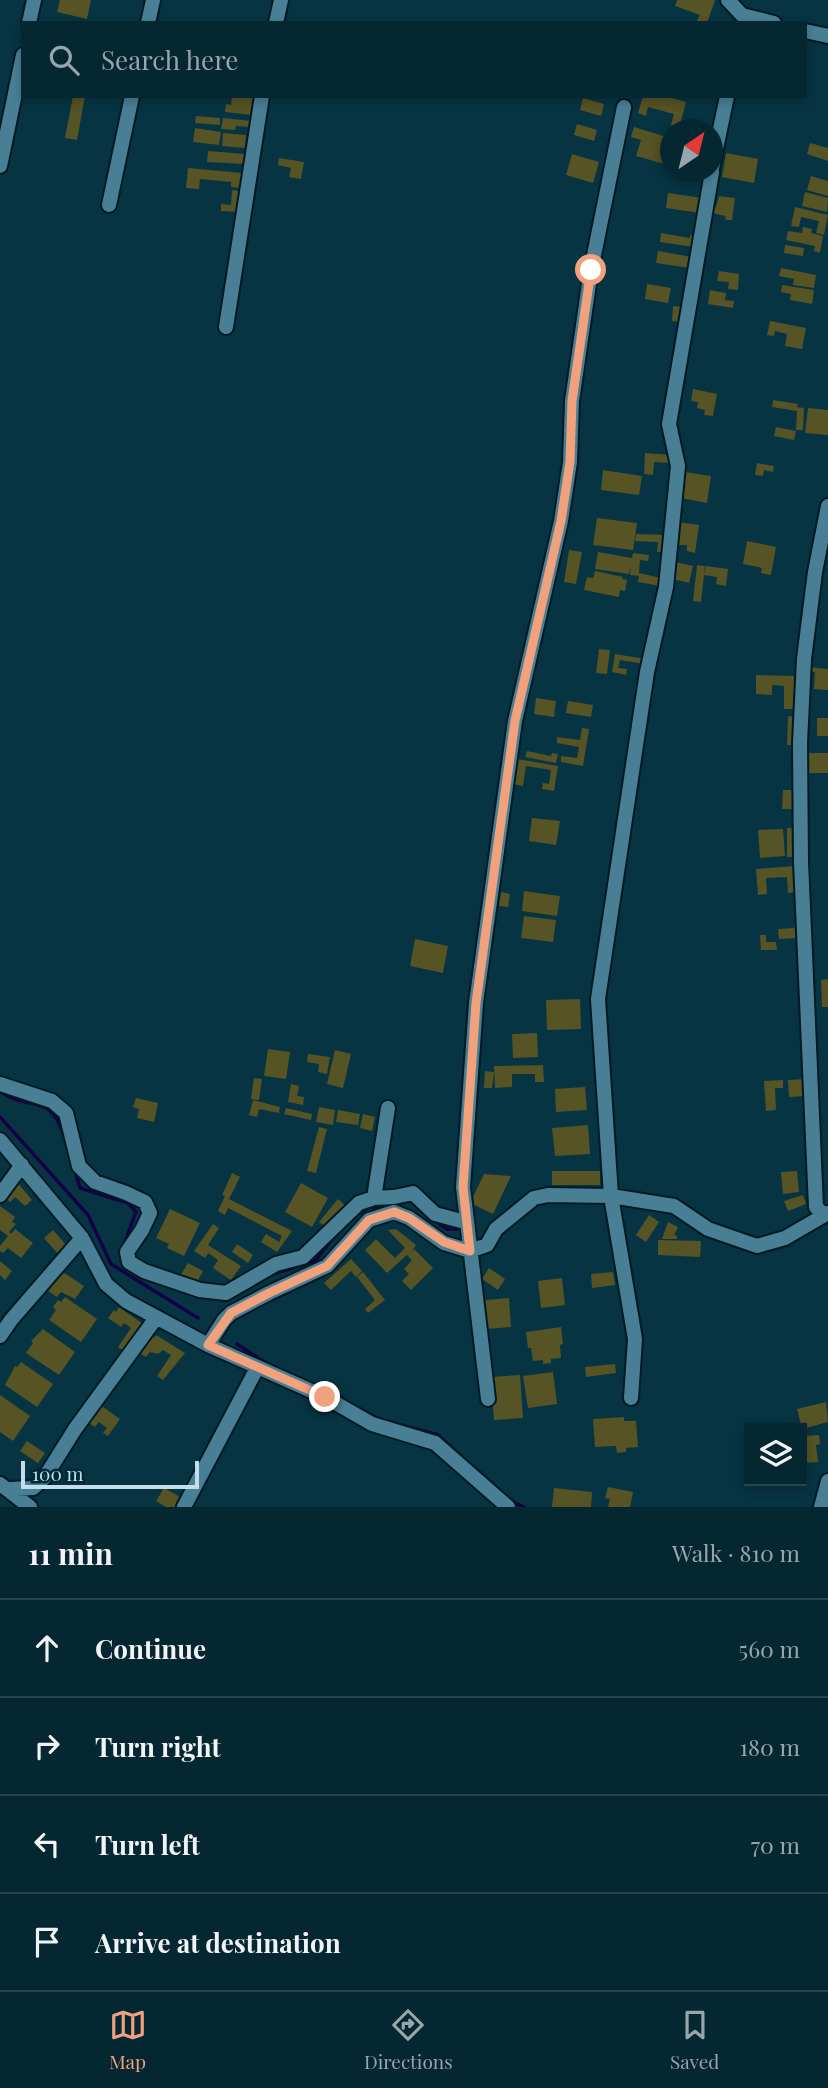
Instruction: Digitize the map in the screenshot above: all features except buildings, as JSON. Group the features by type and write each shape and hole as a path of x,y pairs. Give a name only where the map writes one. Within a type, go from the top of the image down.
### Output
{"street":[{"path":"29,21 34,0"},
{"path":"148,21 153,0"},
{"path":"276,21 281,0"},
{"path":"728,0 741,19"},
{"path":"807,31 828,36"},
{"path":"0,166 21,65"},
{"path":"109,205 132,98"},
{"path":"226,327 262,98"},
{"path":"722,119 727,98"},
{"path":"488,1399 465,1222 463,1187 476,1003 515,721 561,521 570,462 572,401 591,270 624,107"},
{"path":"631,1398 635,1339 611,1196 598,999 647,672 666,587 678,466 669,424 710,182"},
{"path":"208,1345 231,1313 327,1266 369,1220 394,1212 409,1218 444,1242 470,1251 487,1245 496,1229 534,1198 548,1195 611,1196 674,1206 708,1230 757,1246 785,1238 826,1214 816,1208 801,862 800,743 804,659 815,572 828,506"},
{"path":"0,1084 52,1101 66,1113 79,1166 95,1182 145,1202 150,1213 127,1252 130,1262 144,1271 200,1290 226,1293 276,1264 303,1257 359,1203 374,1198 413,1193 435,1214 465,1222"},
{"path":"374,1198 388,1108"},
{"path":"0,1140 82,1238 106,1284 126,1301 208,1345 325,1397 372,1424 435,1443 508,1507"},
{"path":"0,1195 22,1165"},
{"path":"0,1336 82,1238"},
{"path":"5,1486 33,1488 45,1477 75,1429 156,1318"},
{"path":"184,1507 257,1368"},
{"path":"821,1507 828,1482"},
{"path":"5,1486 30,1507"}],"waterway":[{"path":"0,1091 11,1098 46,1108 53,1114 65,1139"},
{"path":"0,1117 88,1215 111,1264 198,1318"},
{"path":"75,1170 80,1188 128,1203 136,1212 123,1247"},
{"path":"355,1216 367,1208 393,1204"},
{"path":"436,1221 447,1229 464,1229"},
{"path":"270,1275 315,1261 337,1233"},
{"path":"237,1344 267,1364"},
{"path":"362,1410 379,1419 438,1435 489,1482"},
{"path":"511,1501 524,1507"}],"route":[{"path":"325,1397 208,1345 231,1313 327,1266 369,1220 394,1212 409,1218 444,1242 470,1251 463,1187 476,1003 515,721 561,521 570,462 572,401 591,270"}]}
